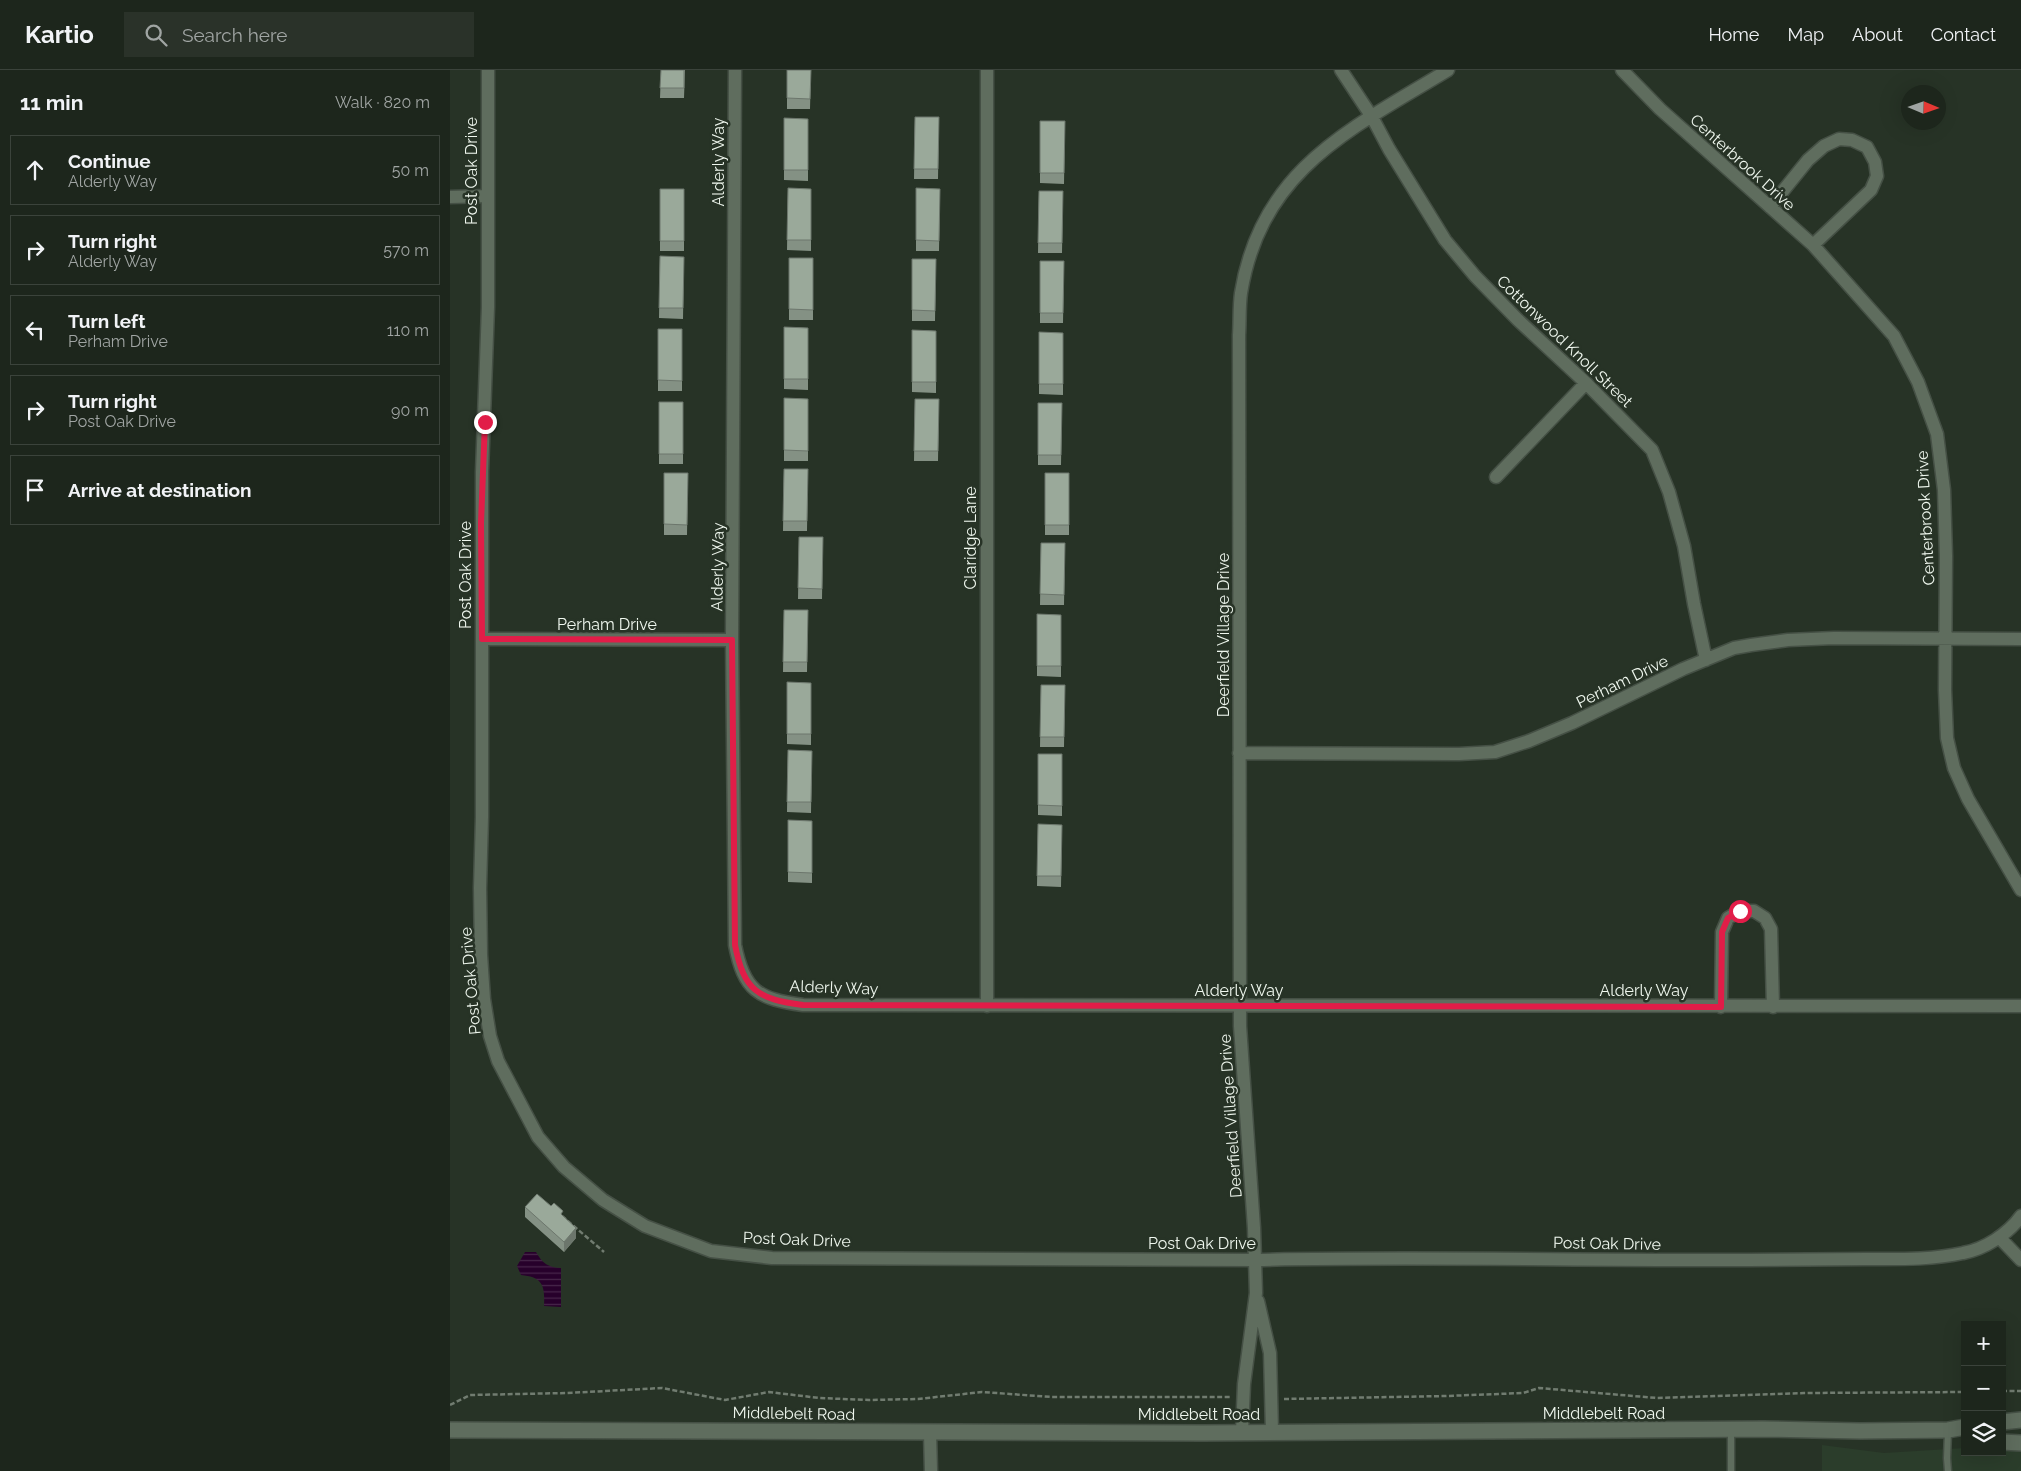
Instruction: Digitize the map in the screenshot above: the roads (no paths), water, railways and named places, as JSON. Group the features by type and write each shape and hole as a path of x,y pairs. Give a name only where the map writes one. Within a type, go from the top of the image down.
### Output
{"street":[{"name":"Post Oak Drive","path":"488,70 488,307 481,523 481,946 484,999 490,1036 498,1061 538,1137 564,1167 603,1200 645,1226 711,1251 772,1258 1255,1260 1326,1258 1895,1259 1939,1257 1966,1253 1982,1247 1999,1237 2018,1220"},
{"name":"Alderly Way","path":"735,70 732,640 735,945 739,966 746,981 761,995 776,1002 803,1005 2021,1006"},
{"name":"Claridge Lane","path":"987,70 987,1006"},
{"name":"Cottonwood Knoll Street","path":"1341,70 1372,116 1389,149 1445,240 1475,276 1518,320 1586,383 1652,450 1669,492 1684,546 1706,660"},
{"name":"Deerfield Village Drive","path":"1242,1432 1243,1399 1256,1293 1240,1006 1239,336 1241,294 1248,263 1265,219 1279,195 1308,162 1339,137 1448,70"},
{"name":"Centerbrook Drive","path":"1622,70 1660,109 1813,245 1894,336 1918,382 1937,434 1944,490 1947,738 1954,768 1989,838 2021,890"},
{"path":"1770,207 1808,160 1824,146 1839,139 1852,140 1867,148 1875,162 1876,176 1871,190 1813,245"},
{"path":"450,197 488,196"},
{"path":"1496,477 1586,383"},
{"name":"Perham Drive","path":"1239,753 1459,754 1495,752 1529,741 1572,723 1734,648 1788,640 1834,638 2021,640"},
{"name":"Perham Drive","path":"482,639 732,640"},
{"path":"1721,1007 1722,932 1728,918 1740,911 1754,911 1765,918 1771,930 1773,1007"},
{"path":"1999,1237 2021,1260"},
{"name":"Deerfield Village Drive","path":"1256,1293 1270,1353 1272,1431"},
{"path":"2006,1422 2021,1420"},
{"name":"Middlebelt Road","path":"450,1430 758,1430 930,1433 1948,1430 1961,1428"},
{"name":"Middlebelt Road","path":"1948,1430 1961,1434"},
{"path":"930,1433 930,1471"},
{"path":"2006,1442 2021,1443"}],"lane":[{"path":"1732,1430 1732,1471"},
{"path":"1948,1430 1948,1471"}]}
